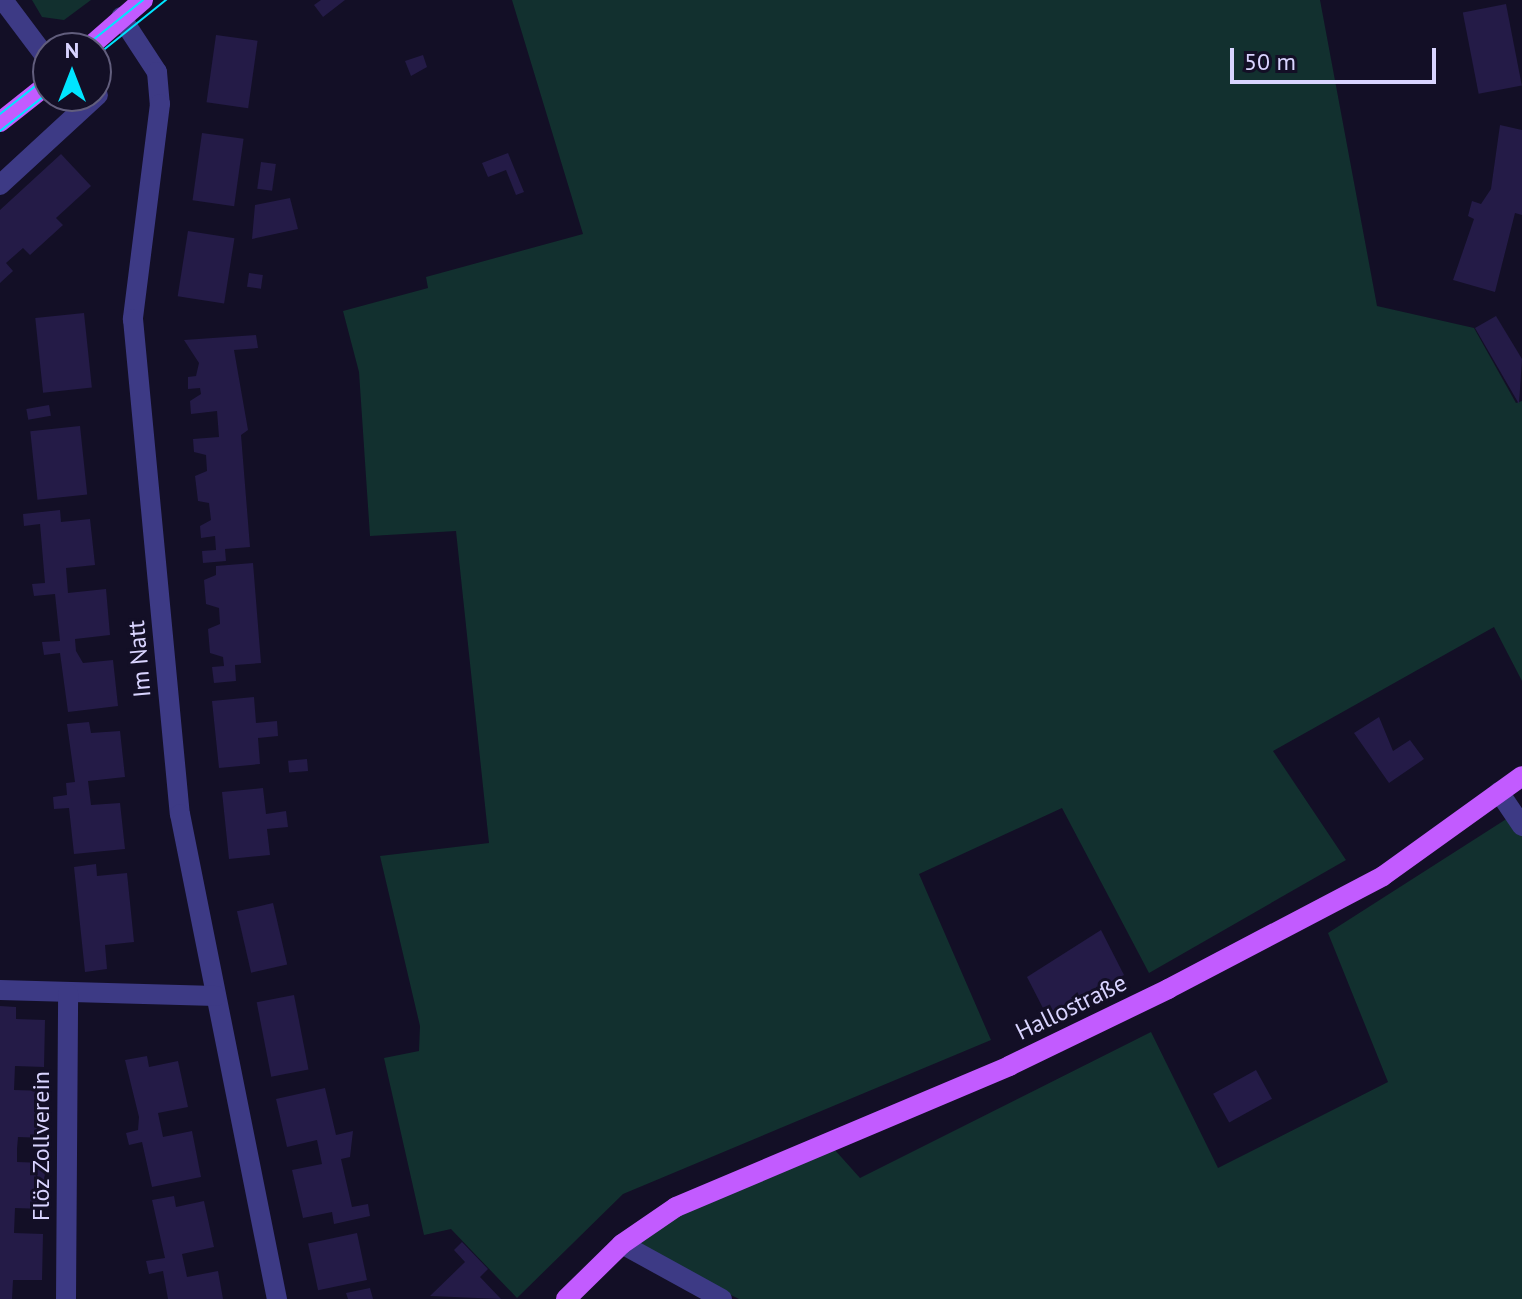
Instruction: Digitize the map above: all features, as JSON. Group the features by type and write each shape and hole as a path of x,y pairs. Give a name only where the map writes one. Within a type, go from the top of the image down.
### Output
{"main road":[{"path":"105,32 143,0"},
{"path":"0,122 32,97"},
{"name":"Hallostraße","path":"566,1299 622,1244 676,1207 1009,1066 1168,989 1383,876 1522,776"}],"street":[{"path":"3,0 32,39"},
{"name":"Im Natt","path":"121,17 157,72 160,104 133,319 180,814 277,1299"},
{"path":"0,185 79,112"},
{"path":"1499,792 1522,826"},
{"path":"0,990 216,996"},
{"name":"Flöz Zollverein","path":"66,1299 68,993"},
{"path":"622,1244 722,1299"}],"green space":[{"path":"32,0 91,0 64,20 42,17"},
{"path":"512,0 1320,0 1377,306 1474,328 1516,403 1522,401 1522,681 1494,627 1273,751 1346,860 1149,973 1062,808 919,874 991,1040 623,1194 517,1298 451,1229 424,1235 384,1058 419,1051 420,1026 380,856 489,843 456,531 370,536 359,372 343,311 428,288 426,277 583,234"},
{"path":"1522,809 1522,1299 739,1299 631,1245 659,1224 834,1149 860,1178 1151,1032 1218,1168 1388,1082 1328,933"}],"building":[{"path":"321,0 345,0 323,17 314,5"},
{"path":"1506,4 1522,85 1479,94 1463,12"},
{"path":"216,35 258,41 248,108 207,102"},
{"path":"423,55 427,67 411,76 405,61"},
{"path":"1500,125 1522,130 1522,215 1515,213 1495,292 1453,280 1474,219 1468,216 1472,201 1481,204 1491,189"},
{"path":"202,133 244,139 234,206 193,200"},
{"path":"508,153 524,192 516,195 506,170 488,177 482,163"},
{"path":"61,154 91,186 56,218 63,225 30,255 23,248 6,263 13,271 0,283 0,210"},
{"path":"261,162 276,164 272,191 257,189"},
{"path":"290,198 298,229 252,239 255,205"},
{"path":"188,231 234,238 224,304 178,296"},
{"path":"249,273 263,275 261,289 247,287"},
{"path":"84,313 92,388 43,393 35,318"},
{"path":"1496,316 1522,359 1519,404 1475,328"},
{"path":"256,335 258,348 234,350 248,430 241,435 250,547 225,549 226,561 203,563 202,551 216,550 215,536 201,538 200,526 211,520 209,503 198,501 195,476 207,471 206,455 194,452 193,439 219,437 217,411 191,414 190,401 201,394 200,388 188,389 188,377 196,376 199,363 184,340"},
{"path":"49,405 51,416 28,420 26,409"},
{"path":"80,426 87,495 37,500 30,431"},
{"path":"60,510 61,522 90,519 95,565 66,568 68,593 106,589 110,635 75,639 76,651 83,663 113,660 118,706 68,712 60,653 44,655 42,642 60,641 55,594 34,596 32,584 45,583 40,524 24,526 23,514"},
{"path":"253,563 261,663 235,665 236,681 214,683 212,667 224,666 223,657 210,653 208,629 220,624 219,608 206,604 204,580 216,575 216,566"},
{"path":"254,697 256,723 277,721 278,736 258,738 260,764 219,768 212,701"},
{"path":"1379,717 1393,751 1410,740 1424,759 1389,783 1354,733"},
{"path":"89,722 91,733 120,731 125,777 88,781 91,805 120,803 125,849 74,854 69,808 54,809 53,797 67,795 66,783 75,782 67,724"},
{"path":"307,759 308,771 289,773 288,761"},
{"path":"263,788 266,814 286,811 288,827 267,829 270,855 229,859 222,792"},
{"path":"96,864 97,876 127,873 134,942 105,945 107,969 85,972 74,867"},
{"path":"273,903 287,964 251,973 237,911"},
{"path":"1101,930 1124,975 1046,1014 1027,977"},
{"path":"294,995 309,1070 271,1077 257,1002"},
{"path":"0,1006 16,1007 16,1019 45,1020 44,1067 15,1066 14,1090 47,1091 46,1138 18,1137 17,1149 17,1162 45,1163 44,1209 15,1208 14,1233 43,1234 42,1280 13,1280 12,1299 0,1299"},
{"path":"147,1056 149,1067 178,1061 188,1107 158,1113 163,1137 192,1131 201,1177 152,1187 142,1142 129,1145 126,1133 138,1130 139,1117 125,1060"},
{"path":"1256,1070 1272,1099 1229,1123 1213,1094"},
{"path":"325,1088 336,1135 353,1131 350,1157 341,1159 352,1207 368,1204 370,1216 334,1224 332,1212 303,1218 292,1170 322,1164 317,1140 287,1147 276,1099"},
{"path":"174,1196 176,1207 204,1201 214,1247 182,1254 187,1277 218,1271 223,1299 168,1299 163,1271 149,1274 146,1261 165,1258 152,1200"},
{"path":"357,1233 367,1280 318,1290 308,1243"},
{"path":"462,1242 488,1269 480,1277 501,1299 430,1296 465,1262 454,1250"},
{"path":"370,1288 373,1299 348,1299 346,1293"}],"tram line":[{"path":"103,32 143,0"},
{"path":"112,43 166,0"},
{"path":"0,114 32,89"},
{"path":"0,131 32,106"}]}
